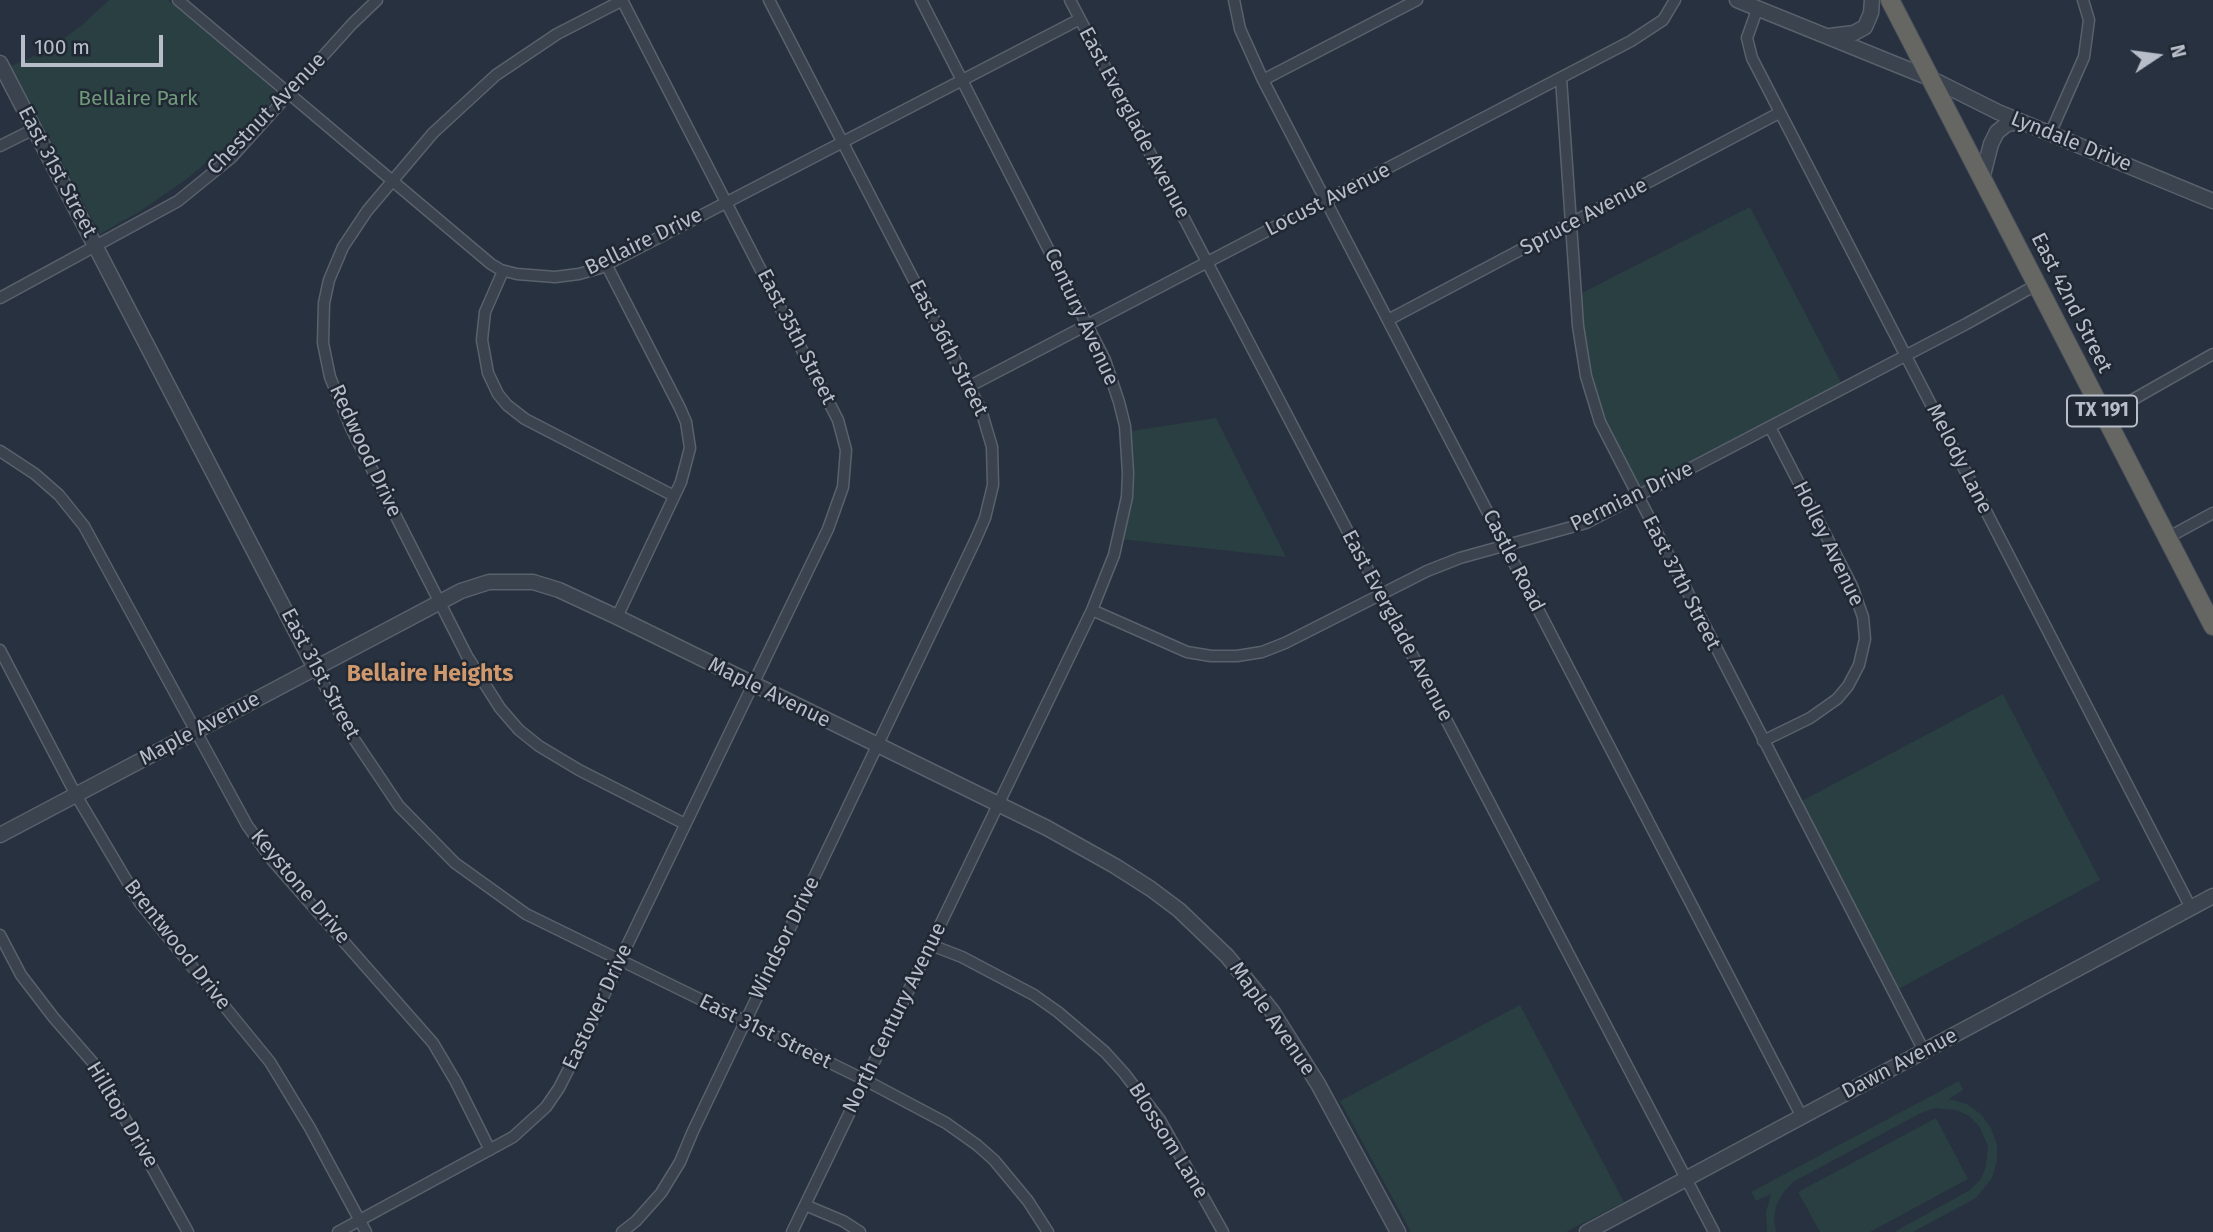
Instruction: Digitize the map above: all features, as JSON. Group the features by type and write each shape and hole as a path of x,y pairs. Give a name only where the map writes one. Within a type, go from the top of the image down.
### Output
{"highway":[{"name":"East 42nd Street","path":"1889,0 2213,626"}],"street":[{"name":"Bellaire Drive","path":"178,0 191,4 290,95 476,253 503,271 555,277 579,274 607,264 1080,19"},
{"name":"Chestnut Avenue","path":"0,298 178,201 232,157 377,0"},
{"name":"Redwood Drive","path":"623,0 557,34 496,75 433,133 353,230 335,262 324,303 323,343 336,394 383,492 479,677 500,708 519,730 538,746 579,771 685,824"},
{"name":"East 35th Street","path":"623,0 823,388 838,420 846,450 843,487 828,529 752,685"},
{"name":"East 36th Street","path":"769,0 970,386 981,410 992,447 994,468 990,499 975,541 877,746"},
{"name":"Century Avenue","path":"921,0 1088,324 1109,370 1126,438 1128,473 1119,539 1092,610 999,804"},
{"name":"East Everglade Avenue","path":"1070,0 1714,1232"},
{"name":"Castle Road","path":"1234,0 1240,29 1263,80 1802,1117"},
{"path":"1263,80 1417,0"},
{"name":"Locust Avenue","path":"970,386 1653,28 1669,13 1675,0"},
{"name":"Lyndale Drive","path":"1737,0 1932,79 2022,122 2213,201"},
{"path":"1829,36 1854,33 1865,27 1871,13 1872,0"},
{"path":"2050,134 2084,57 2090,20 2083,0"},
{"name":"Melody Lane","path":"1758,7 1749,29 1748,46 1780,113 2192,908"},
{"name":"East 31st Street","path":"0,63 315,668 354,739 399,806 455,863 526,914 865,1080 946,1123 977,1144 1010,1178 1048,1232"},
{"name":"East 37th Street","path":"1561,78 1578,326 1586,376 1600,422 1924,1051"},
{"name":"Spruce Avenue","path":"1388,320 1780,113"},
{"path":"1982,179 1997,132 2007,124 2022,122"},
{"path":"0,146 34,129"},
{"path":"607,264 686,422 689,458 617,617"},
{"path":"503,271 485,312 482,340 488,373 498,394 507,405 526,419 674,496"},
{"name":"Permian Drive","path":"1092,610 1186,652 1237,656 1262,652 1381,596 1427,571 1460,558 1586,523 2035,285"},
{"path":"2104,416 2213,354"},
{"name":"Holley Avenue","path":"1763,741 1810,718 1837,699 1848,686 1859,665 1865,639 1863,617 1852,586 1770,427"},
{"name":"Keystone Drive","path":"0,451 35,474 59,495 84,526 243,818 264,850 433,1043 491,1150"},
{"path":"2167,538 2213,513"},
{"name":"Maple Avenue","path":"0,835 440,601 480,584 520,580 533,582 559,590 617,617 1076,843 1124,871 1179,911 1227,956 1272,1011 1294,1045 1398,1232"},
{"name":"Brentwood Drive","path":"0,650 76,795 140,903 270,1062 310,1128 366,1232"},
{"name":"Eastover Drive","path":"338,1232 513,1137 531,1123 559,1088 752,685"},
{"name":"Windsor Drive","path":"622,1232 636,1221 661,1193 680,1162 877,746"},
{"name":"North Century Avenue","path":"792,1232 999,804"},
{"name":"Dawn Avenue","path":"1587,1232 2213,896"},
{"name":"Hilltop Drive","path":"0,935 21,975 95,1065 188,1232"},
{"name":"Blossom Lane","path":"931,945 972,962 1034,995 1105,1052 1125,1073 1160,1120 1223,1232"},
{"path":"805,1205 833,1216 860,1232"}],"green space":[{"name":"Bellaire Park","path":"109,0 168,0 275,91 275,98 244,131 188,178 139,212 100,234 11,66 43,52 63,39"},
{"path":"1750,207 1844,388 1637,497 1600,422 1576,296"},
{"path":"1216,418 1286,557 1119,539 1124,515 1125,432"},
{"path":"2003,694 2100,880 1893,992 1796,804"},
{"path":"1520,1005 1624,1202 1566,1232 1411,1232 1340,1101"},
{"path":"1959,1081 1963,1090 1949,1099 1967,1104 1981,1114 1991,1128 1997,1144 1997,1161 1992,1178 1976,1198 1913,1232 1894,1232 1970,1190 1980,1180 1986,1167 1988,1146 1979,1126 1969,1116 1956,1110 1935,1108 1793,1182 1776,1206 1776,1232 1767,1232 1766,1212 1771,1194 1756,1201 1751,1192"},
{"path":"1936,1118 1968,1179 1870,1232 1820,1232 1798,1192"}],"district":[{"name":"Bellaire Heights","path":"430,675"}]}
